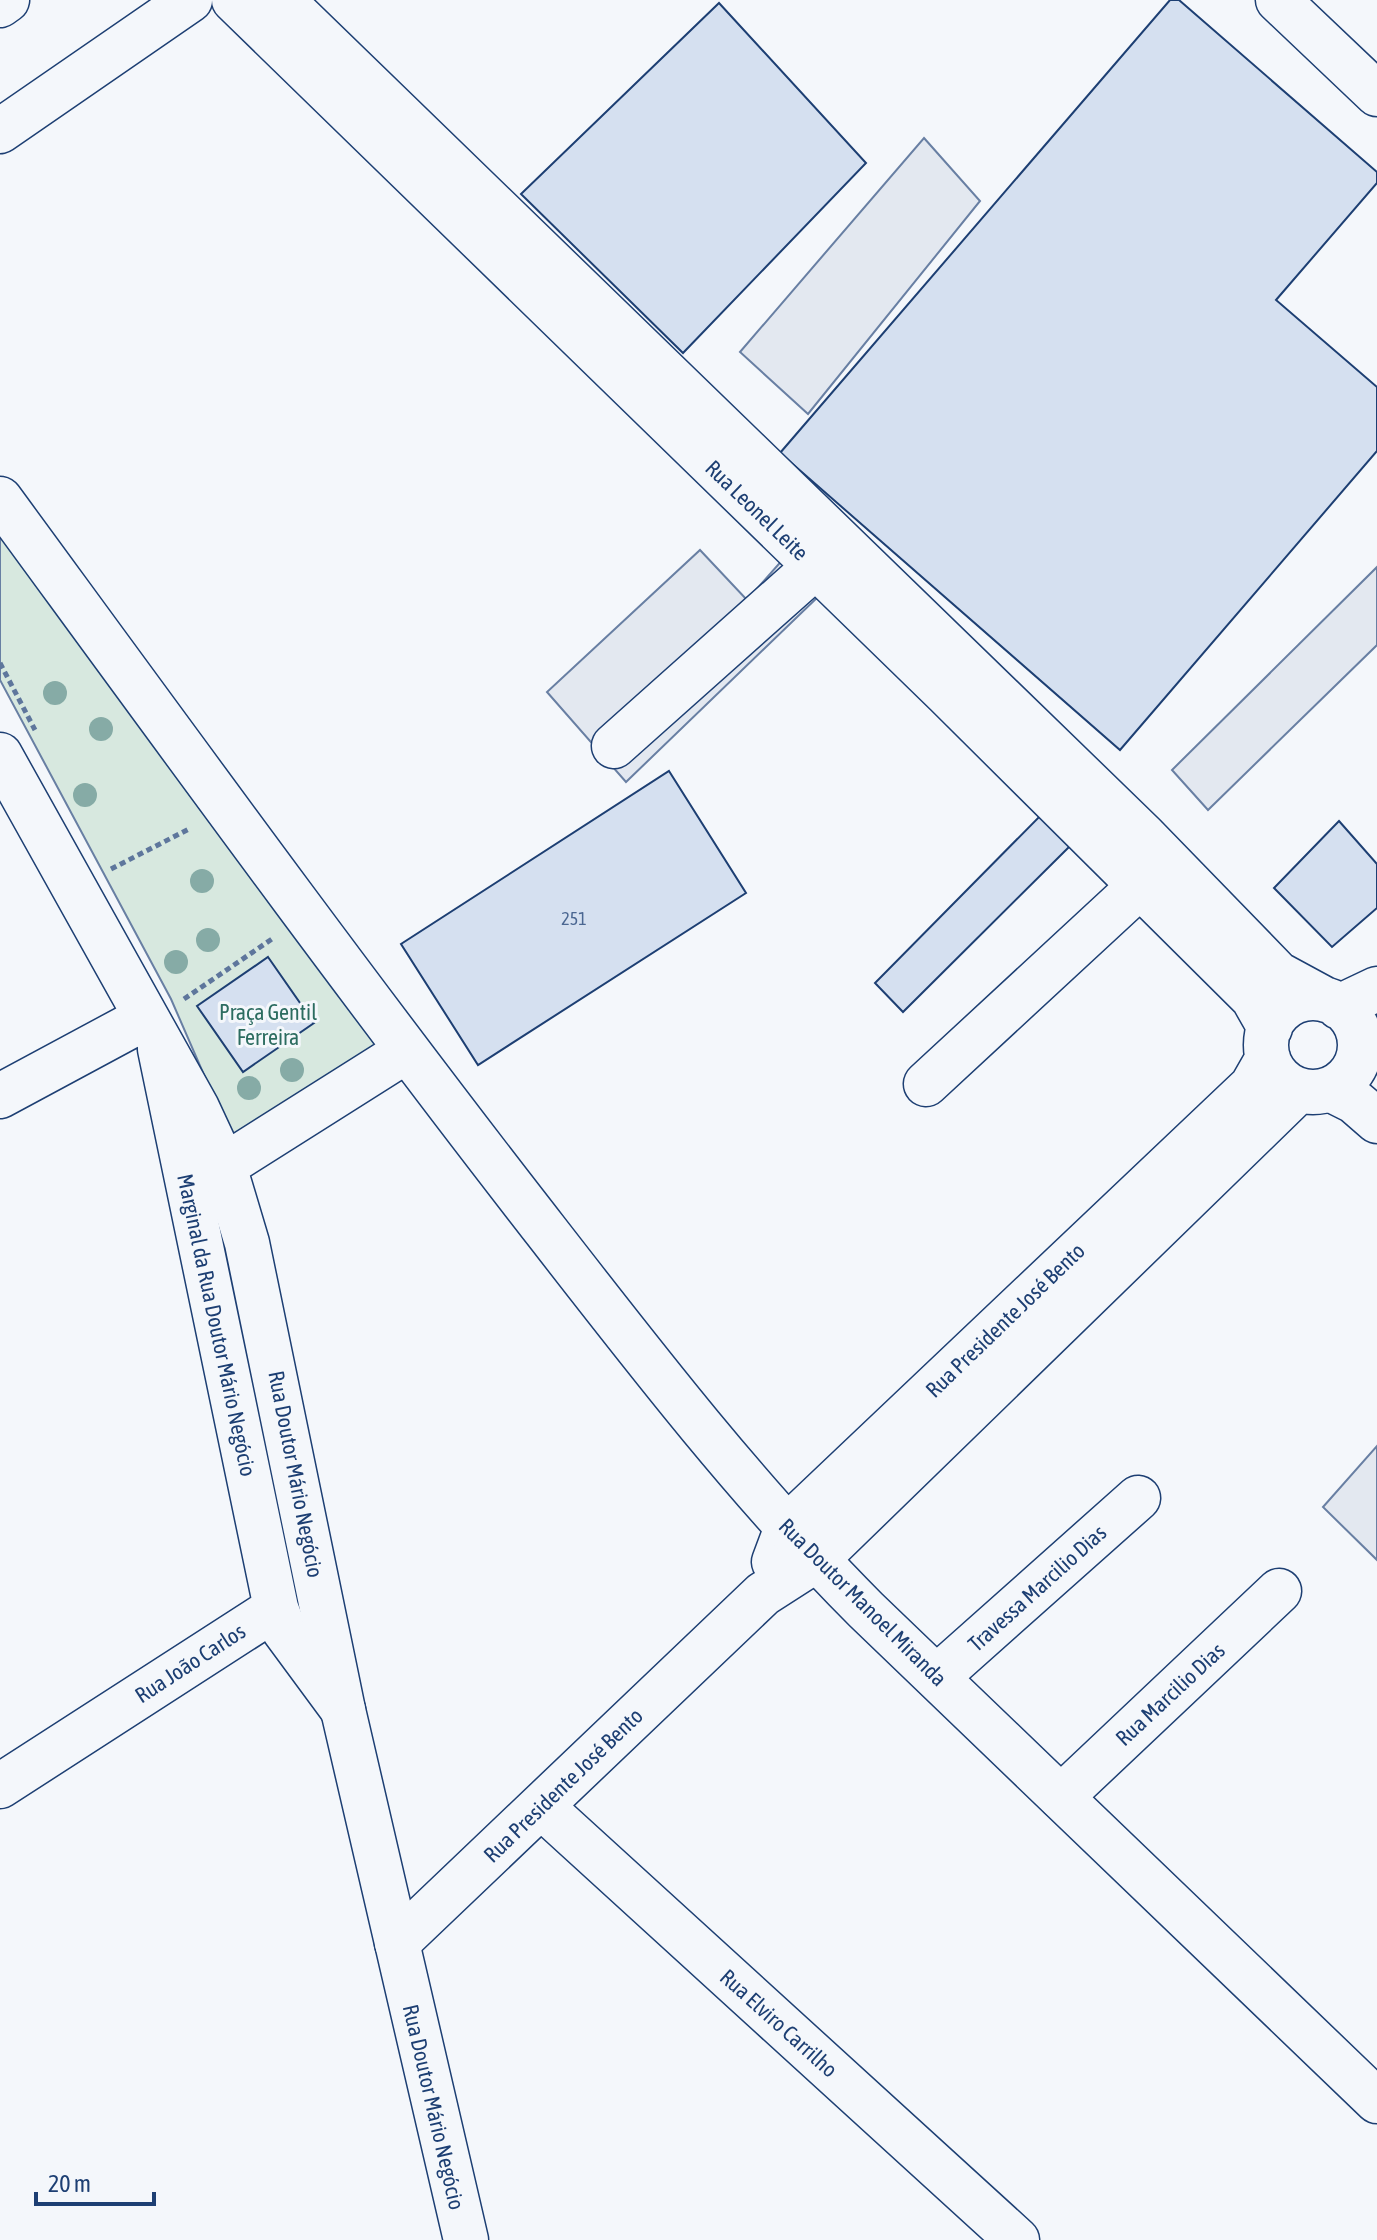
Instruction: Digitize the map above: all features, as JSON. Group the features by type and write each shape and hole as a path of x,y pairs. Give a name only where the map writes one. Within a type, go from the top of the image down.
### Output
{"street":[{"path":"0,5 7,0"},
{"path":"0,131 190,0"},
{"name":"Rua Leonel Leite","path":"234,0 480,216 960,681 1140,886 1253,998 1269,1043"},
{"name":"Rua Leonel Leite","path":"282,0 480,216"},
{"path":"1278,0 1377,94"},
{"name":"Rua Leonel Leite","path":"721,450 816,566 960,681 1144,836 1278,974 1359,1021"},
{"path":"0,499 406,1051 224,1166"},
{"path":"614,746 816,566"},
{"name":"Rua Doutor Mário Negócio","path":"0,755 159,1016 224,1166 264,1317 343,1710 466,2240"},
{"path":"926,1084 1140,886"},
{"path":"1315,1090 1351,1074 1359,1021 1306,999 1288,1006 1269,1043 1280,1078 1315,1090 1354,1101 1377,1121"},
{"path":"0,1096 159,1016"},
{"name":"Marginal da Rua Doutor Mário Negócio","path":"159,1016 276,1608"},
{"name":"Rua Presidente José Bento","path":"763,1594 787,1527 1252,1086 1269,1043"},
{"name":"Rua Doutor Manoel Miranda","path":"406,1051 573,1265 816,1560 1377,2101"},
{"name":"Rua Presidente José Bento","path":"397,1943 763,1594 816,1560 1315,1090"},
{"name":"Travessa Marcilio Dias","path":"937,1677 1138,1498"},
{"name":"Rua Marcilio Dias","path":"1061,1797 1279,1591"},
{"path":"276,1608 284,1630 343,1710"},
{"name":"Rua João Carlos","path":"0,1786 276,1608"},
{"name":"Rua Elviro Carrilho","path":"541,1806 1017,2240"},
{"path":"482,2240 499,2240"}],"path":[{"path":"0,663 37,732"},
{"path":"111,870 201,823"},
{"path":"103,856 118,883"},
{"path":"159,1016 279,934"}],"green space":[{"name":"Praça Gentil Ferreira","path":"0,518 383,1048 231,1137 171,999 0,680"}],"shaded area":[{"path":"924,138 980,201 808,414 740,352"},
{"path":"700,550 747,600 785,557 821,594 626,782 547,692"},
{"path":"1377,567 1377,645 1208,810 1172,770"},
{"path":"1377,1446 1377,1560 1323,1507"}],"building":[{"path":"1170,0 1179,0 1377,172 1377,183 1276,300 1377,387 1377,451 1120,750 780,453"},
{"path":"719,3 866,163 683,353 521,194"},
{"path":"669,771 746,893 478,1065 401,944"},
{"path":"1041,815 1074,842 903,1012 875,983"},
{"path":"1339,821 1377,864 1377,908 1332,947 1274,888"},
{"path":"268,957 314,1023 243,1072 197,1006"}]}
